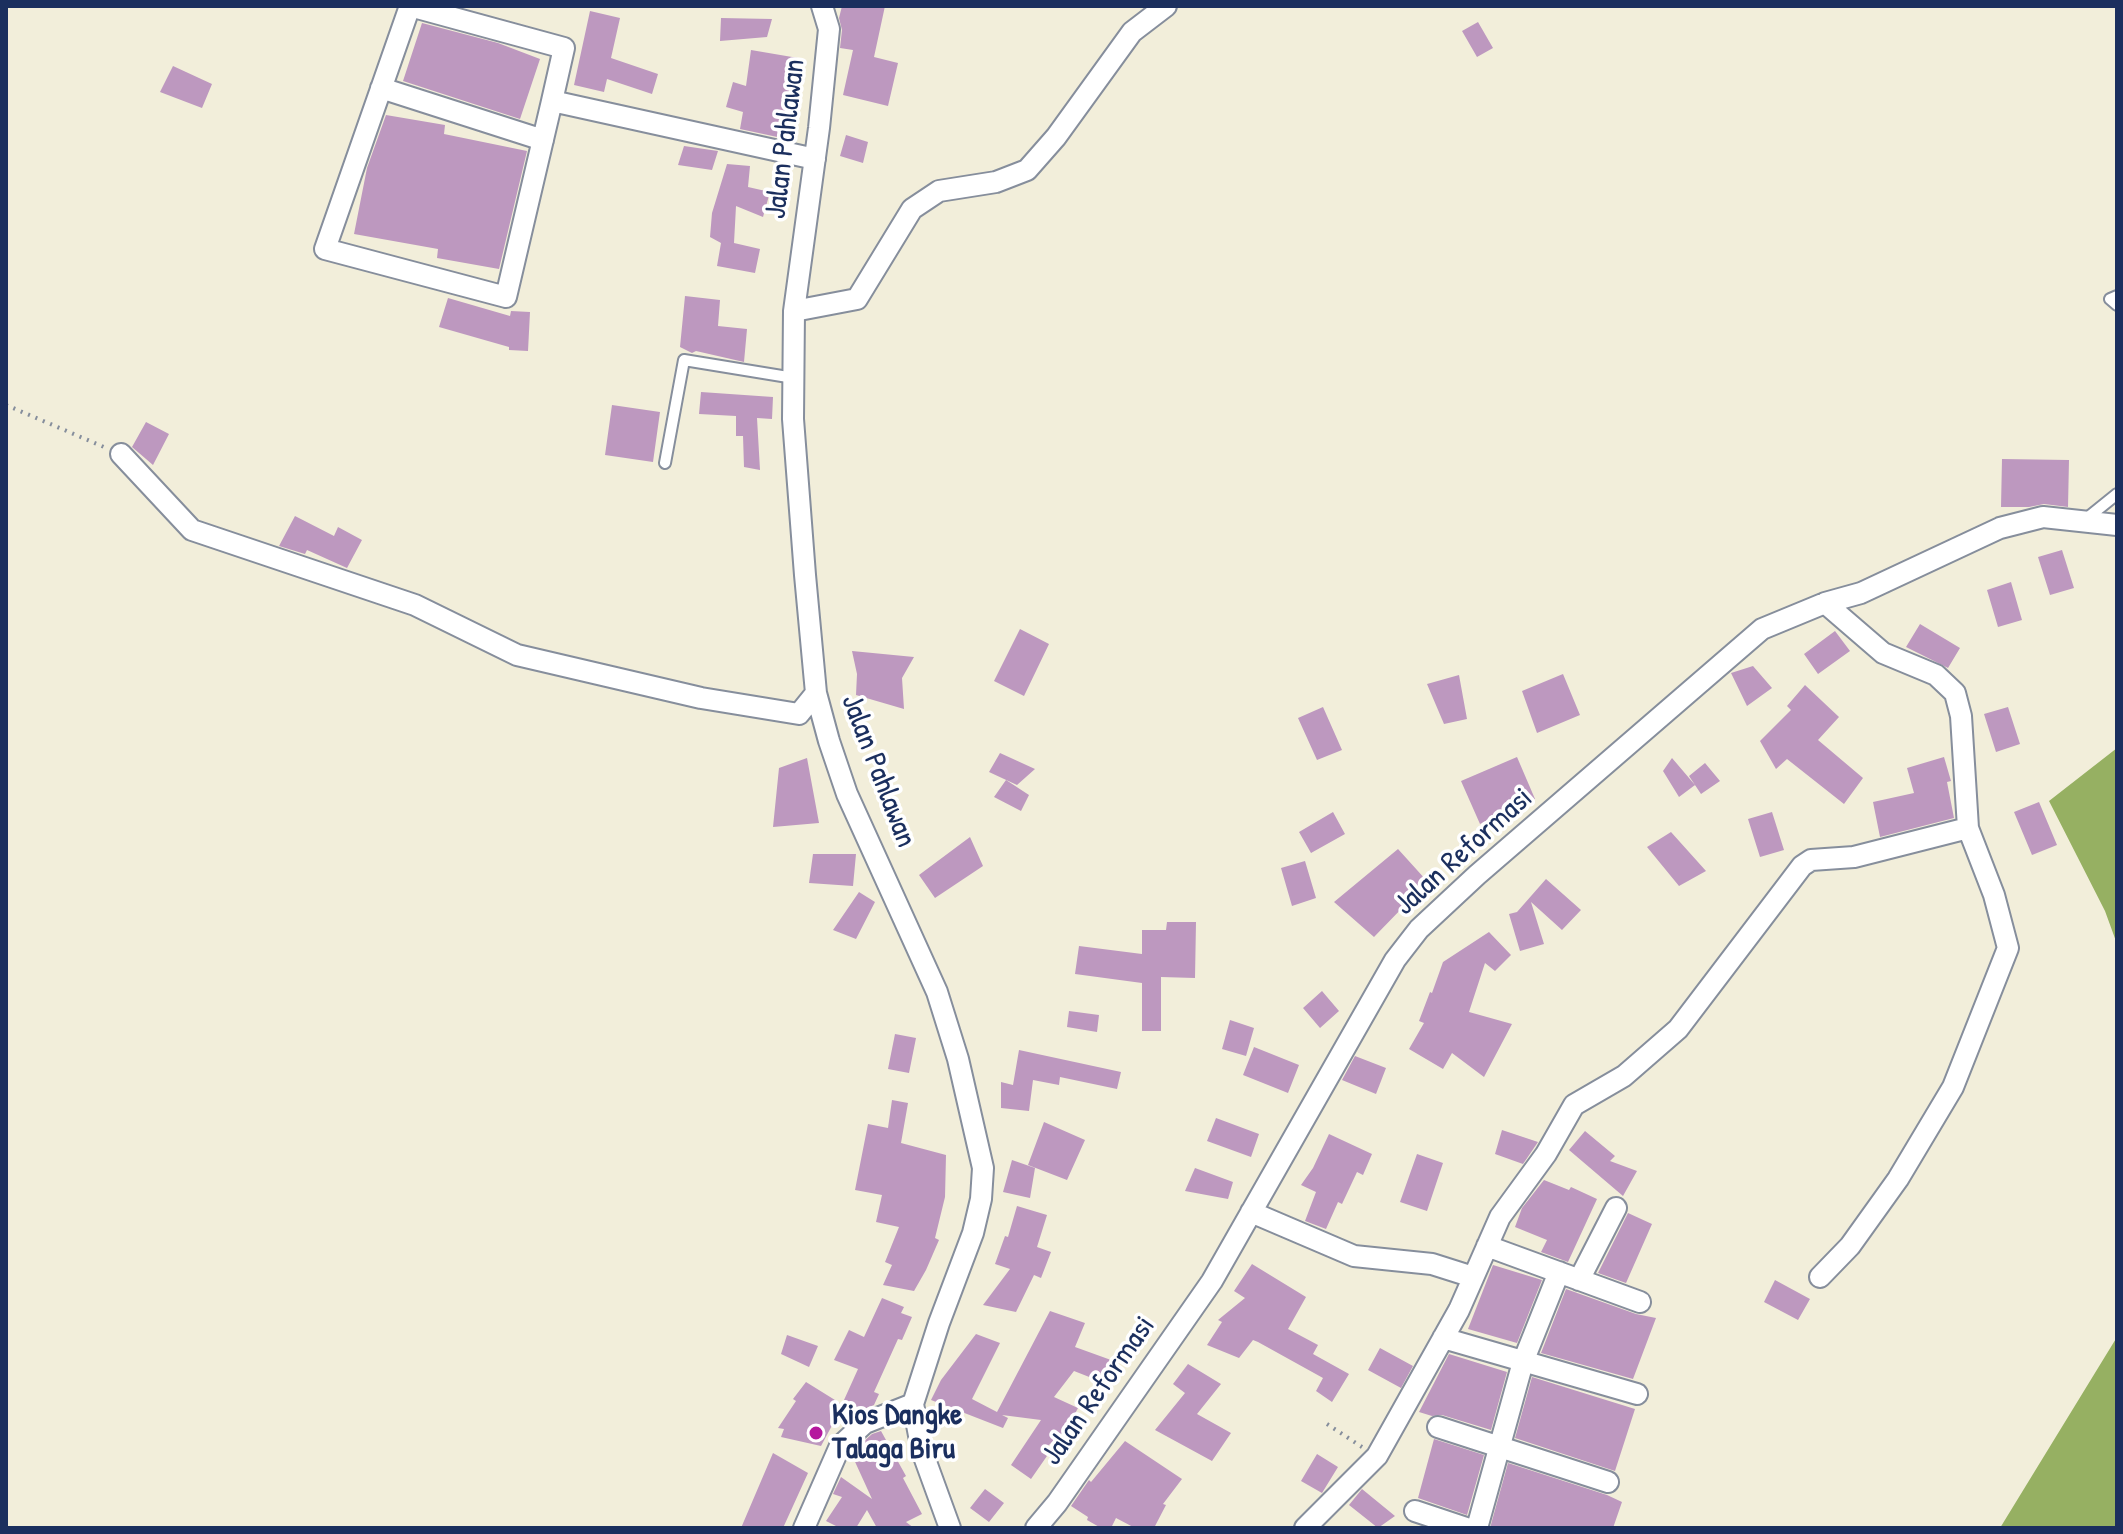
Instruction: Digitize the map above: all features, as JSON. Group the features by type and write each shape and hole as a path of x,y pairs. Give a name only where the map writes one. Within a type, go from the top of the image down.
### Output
{"street":[{"path":"410,6 564,48 552,101 506,297 325,249 410,6"},
{"name":"Jalan Pahlawan","path":"822,6 829,29 794,311 793,419 816,693 847,794 937,992 958,1059 983,1168 981,1199 973,1233 913,1404 922,1451 950,1528"},
{"path":"794,311 857,299 912,209 939,191 996,182 1027,170 1056,137 1132,32 1166,6"},
{"path":"381,88 543,140"},
{"path":"552,101 815,159"},
{"path":"121,454 192,530 415,605 517,655 701,698 799,714 816,693"},
{"name":"Jalan Reformasi","path":"1036,1528 1057,1503 1212,1281 1395,960 1419,929 1477,875 1762,629 1825,603 1861,593 2000,528 2043,517 2117,525"},
{"path":"1820,1277 1850,1246 1898,1179 1953,1087 2008,948 1990,882 1968,828 1961,716 1955,693 1936,675 1883,653 1825,603"},
{"path":"1305,1528 1377,1456 1443,1338 1500,1217 1546,1154 1574,1105 1624,1076 1678,1029 1802,866 1811,860 1854,857 1968,828"},
{"path":"1579,1280 1616,1208"},
{"path":"1251,1212 1354,1256 1432,1264 1473,1277"},
{"path":"1487,1246 1640,1302"},
{"path":"1477,1528 1523,1362 1559,1272"},
{"path":"1443,1338 1637,1394"},
{"path":"804,1528 840,1446 865,1423 913,1404"},
{"path":"1438,1427 1608,1482"},
{"path":"1415,1511 1466,1528"}],"lane":[{"path":"2117,296 2110,299 2117,305"},
{"path":"665,463 684,360 794,378"},
{"path":"2081,523 2117,494"}],"path":[{"path":"6,405 121,454"},
{"path":"1327,1424 1377,1456"}],"green space":[{"path":"2117,748 2117,944 2105,911 2049,801"},
{"path":"2117,1337 2117,1528 2000,1528"}],"building":[{"path":"842,6 885,6 874,57 898,63 888,106 843,95 853,50 840,48 842,30 839,18"},
{"path":"590,11 620,18 611,58 658,74 652,94 607,79 604,92 574,85"},
{"path":"721,18 772,19 767,37 720,41"},
{"path":"1478,22 1493,48 1477,57 1462,31"},
{"path":"422,23 498,43 540,59 520,119 403,81"},
{"path":"751,50 798,58 782,138 740,129 743,112 726,107 733,82 746,86"},
{"path":"173,66 212,84 202,108 160,92"},
{"path":"386,115 445,125 444,134 527,151 499,269 437,258 438,249 354,234 367,168"},
{"path":"846,135 868,142 863,163 840,156"},
{"path":"684,146 718,151 712,170 678,165"},
{"path":"727,164 750,166 748,187 770,192 763,217 736,206 734,243 760,249 755,273 717,266 721,243 710,237 712,213"},
{"path":"685,296 720,300 718,326 747,329 744,362 696,351 692,353 680,347"},
{"path":"448,298 510,316 511,311 530,312 528,351 509,350 509,347 439,327"},
{"path":"701,392 773,397 772,419 757,418 760,470 744,467 743,436 736,436 736,416 699,414"},
{"path":"612,405 660,412 653,462 605,455"},
{"path":"146,422 169,434 153,465 132,447"},
{"path":"2002,459 2069,460 2068,507 2044,504 2001,507"},
{"path":"295,516 334,536 338,527 362,540 347,568 307,550 305,554 279,546"},
{"path":"2062,550 2074,588 2050,595 2038,557"},
{"path":"2011,582 2022,620 1998,627 1987,590"},
{"path":"1920,624 1960,648 1948,668 1906,647"},
{"path":"1020,629 1049,644 1024,696 994,681"},
{"path":"1835,631 1850,651 1818,674 1804,654"},
{"path":"852,651 914,657 902,678 904,709 856,695 857,674"},
{"path":"1753,666 1772,688 1747,706 1731,673"},
{"path":"1563,674 1580,715 1537,733 1522,691"},
{"path":"1459,675 1467,719 1444,724 1427,684"},
{"path":"1805,685 1839,717 1818,740 1863,778 1844,804 1787,759 1776,769 1760,741 1791,710 1787,706"},
{"path":"1323,707 1342,750 1317,760 1298,718"},
{"path":"2008,707 2020,744 1996,752 1984,714"},
{"path":"1000,753 1035,769 1017,785 989,772"},
{"path":"1517,757 1535,799 1480,824 1461,781"},
{"path":"1944,757 1951,781 1947,782 1954,818 1880,837 1873,802 1914,793 1907,768"},
{"path":"807,758 819,823 773,827 779,768"},
{"path":"1672,758 1695,785 1679,797 1663,771"},
{"path":"1705,763 1720,781 1701,794 1689,776"},
{"path":"1006,780 1029,795 1021,811 994,797"},
{"path":"2039,802 2057,845 2032,855 2014,812"},
{"path":"1333,812 1345,834 1311,853 1299,832"},
{"path":"1772,812 1784,850 1760,857 1748,819"},
{"path":"1671,832 1706,871 1679,886 1647,847"},
{"path":"970,837 983,866 935,898 919,875"},
{"path":"1398,849 1436,891 1416,909 1408,902 1374,937 1334,902"},
{"path":"813,854 856,854 853,886 809,883"},
{"path":"1305,861 1316,898 1292,906 1281,868"},
{"path":"1546,879 1581,910 1562,930 1531,902 1544,944 1520,951 1509,914 1517,912"},
{"path":"859,892 875,902 856,939 833,930"},
{"path":"1167,922 1196,922 1195,978 1161,977 1161,1031 1142,1031 1142,983 1075,974 1079,946 1142,954 1142,930 1166,930"},
{"path":"1489,932 1511,955 1495,971 1485,963 1469,1012 1512,1024 1484,1077 1452,1053 1443,1069 1409,1049 1424,1023 1419,1021 1443,962"},
{"path":"1322,991 1339,1011 1320,1028 1303,1008"},
{"path":"1069,1011 1099,1015 1097,1032 1067,1027"},
{"path":"1230,1020 1254,1028 1246,1056 1222,1049"},
{"path":"895,1034 916,1038 909,1073 888,1069"},
{"path":"1254,1047 1299,1065 1288,1093 1243,1075"},
{"path":"1019,1050 1121,1072 1117,1089 1060,1077 1059,1085 1033,1080 1029,1111 1001,1108 1001,1082 1013,1085"},
{"path":"1355,1056 1386,1068 1376,1094 1342,1080"},
{"path":"892,1100 908,1103 901,1143 946,1155 945,1197 935,1238 939,1240 914,1291 883,1285 892,1265 885,1262 899,1227 876,1222 882,1195 855,1190 868,1124 888,1128"},
{"path":"1216,1118 1259,1134 1251,1157 1207,1141"},
{"path":"1044,1122 1085,1140 1067,1180 1028,1165"},
{"path":"1502,1130 1538,1142 1523,1164 1495,1154"},
{"path":"1585,1131 1615,1156 1610,1161 1637,1171 1623,1196 1569,1150"},
{"path":"1329,1134 1372,1154 1363,1175 1357,1172 1342,1204 1338,1202 1326,1229 1305,1221 1316,1192 1301,1185"},
{"path":"1417,1154 1443,1163 1427,1211 1400,1202"},
{"path":"1012,1160 1035,1168 1030,1198 1003,1192"},
{"path":"1195,1168 1233,1182 1228,1199 1185,1191"},
{"path":"1544,1180 1569,1190 1571,1187 1597,1199 1568,1262 1541,1252 1547,1240 1515,1227 1522,1208"},
{"path":"1017,1206 1047,1215 1037,1247 1051,1252 1041,1278 1034,1275 1016,1312 983,1305 1010,1269 995,1264 1005,1236 1008,1237"},
{"path":"1628,1213 1652,1224 1626,1283 1598,1273"},
{"path":"1252,1264 1306,1297 1288,1329 1318,1345 1313,1354 1349,1374 1332,1402 1316,1391 1323,1378 1258,1342 1253,1340 1239,1358 1207,1345 1222,1322 1218,1320 1245,1298 1234,1291"},
{"path":"1493,1265 1542,1280 1517,1343 1468,1329"},
{"path":"1775,1280 1810,1299 1798,1320 1764,1302"},
{"path":"1566,1289 1656,1318 1633,1379 1541,1353"},
{"path":"882,1298 904,1307 901,1313 912,1317 902,1340 898,1339 874,1392 879,1394 874,1405 862,1410 844,1400 858,1369 834,1360 849,1330 864,1337"},
{"path":"1050,1311 1085,1323 1075,1347 1111,1360 1102,1382 1074,1371 1054,1397 1078,1408 1067,1429 1041,1452 1047,1456 1031,1479 1011,1465 1041,1420 1002,1415 1008,1418 1003,1428 931,1400 941,1380 976,1334 1000,1343 972,1399 997,1412"},
{"path":"787,1335 818,1346 809,1367 781,1354"},
{"path":"1380,1348 1413,1366 1401,1388 1368,1370"},
{"path":"1449,1354 1507,1372 1491,1430 1442,1415 1419,1412"},
{"path":"1188,1364 1221,1384 1197,1414 1231,1433 1212,1461 1155,1430 1185,1393 1173,1384"},
{"path":"1532,1377 1635,1409 1615,1471 1515,1438"},
{"path":"806,1382 843,1405 821,1446 781,1437 784,1429 778,1428"},
{"path":"881,1431 906,1476 903,1478 922,1514 906,1522 914,1528 877,1528 867,1510 856,1528 840,1528 826,1521 842,1497 833,1494 841,1477 872,1499 851,1453 872,1434"},
{"path":"1434,1439 1484,1455 1467,1515 1418,1498"},
{"path":"1125,1441 1182,1479 1163,1504 1166,1505 1154,1528 1135,1528 1116,1518 1111,1528 1101,1528 1071,1506 1089,1480 1091,1482"},
{"path":"773,1453 808,1473 783,1528 741,1528"},
{"path":"1317,1454 1338,1467 1322,1493 1301,1481"},
{"path":"1508,1463 1622,1502 1613,1528 1490,1528"},
{"path":"985,1489 1004,1503 989,1522 970,1508"},
{"path":"1362,1489 1395,1516 1378,1528 1349,1505"}],"place":[{"name":"Kios Dangke Talaga Biru","path":"816,1433"}]}
